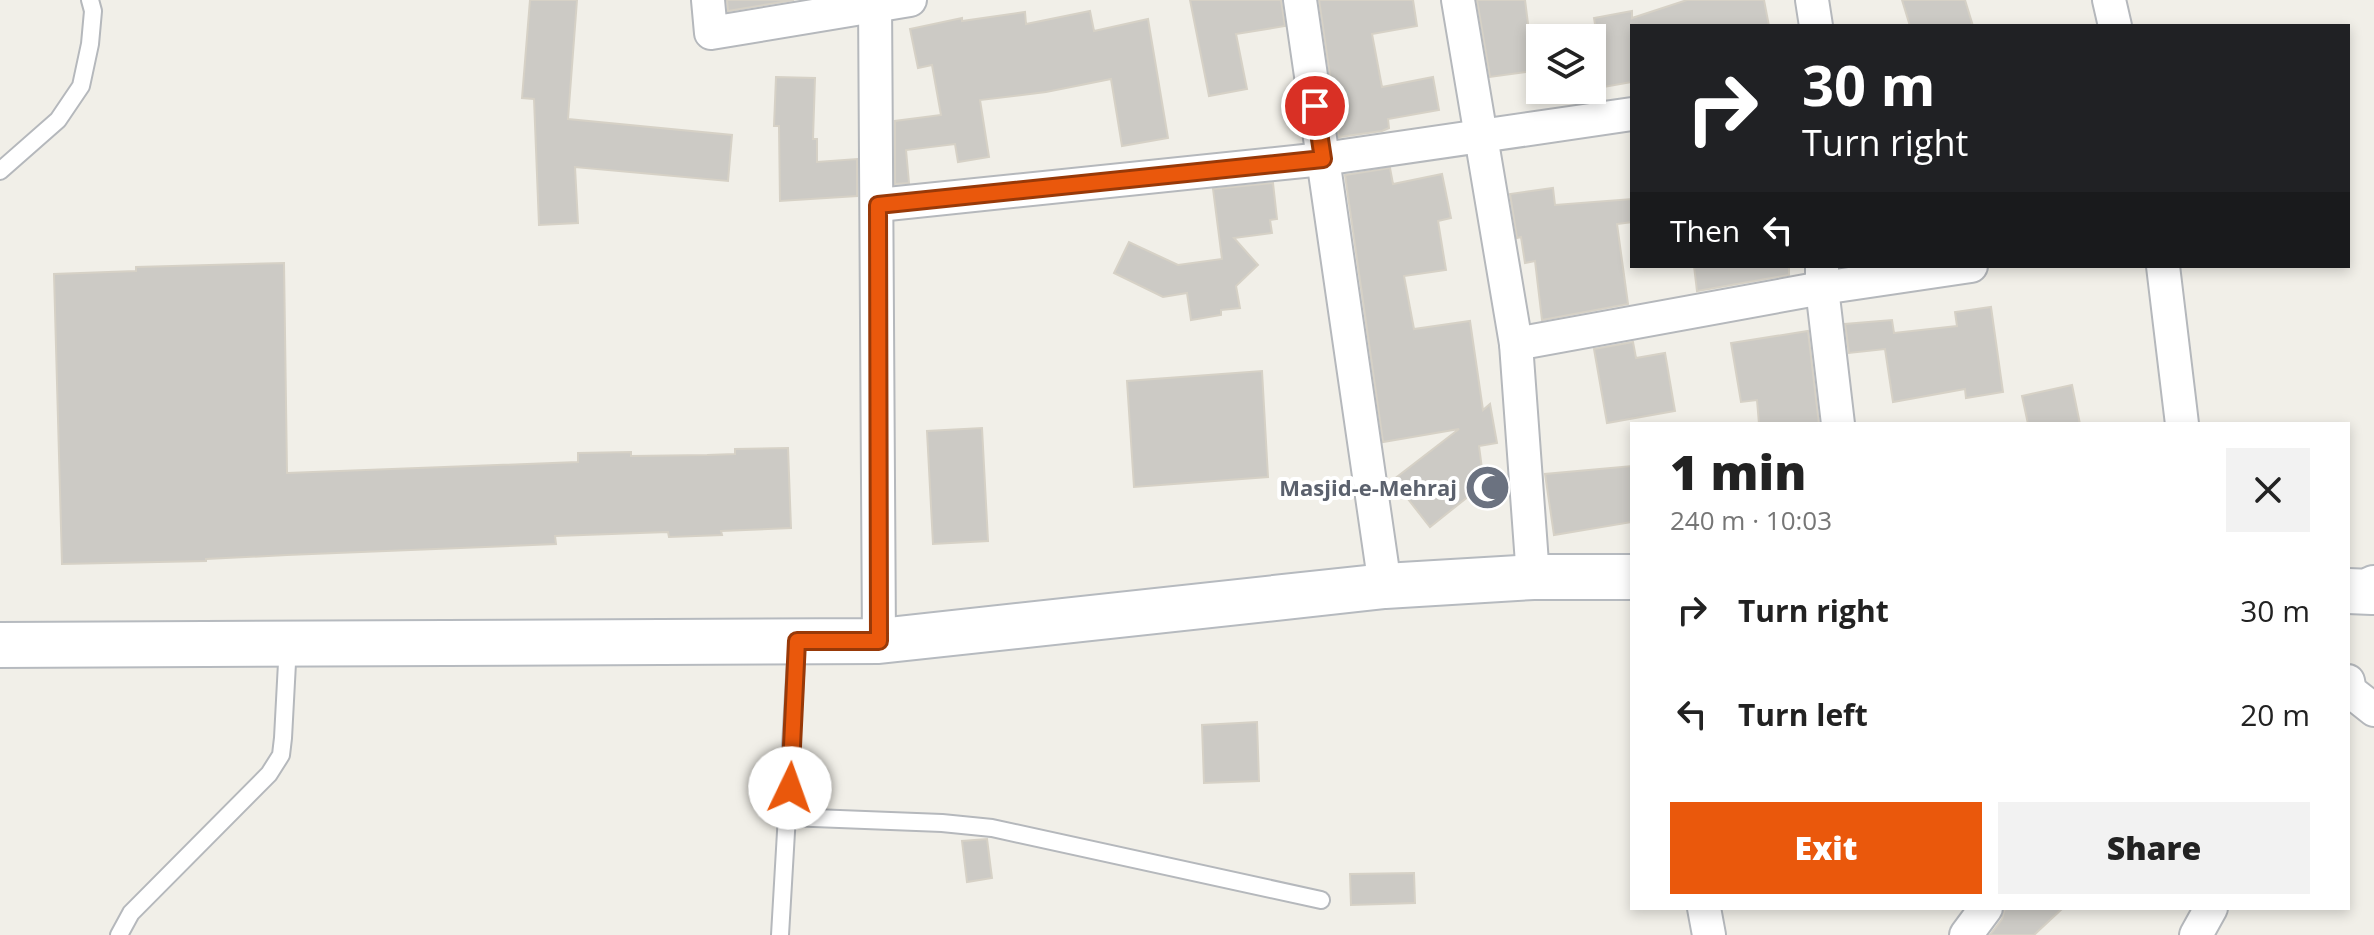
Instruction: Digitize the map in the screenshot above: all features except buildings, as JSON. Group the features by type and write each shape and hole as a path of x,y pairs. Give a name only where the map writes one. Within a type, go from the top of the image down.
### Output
{"main road":[{"path":"0,645 879,641 1385,586 1533,577 1630,577"},
{"path":"2350,591 2372,592 2374,588"}],"street":[{"path":"708,0 711,33 876,3 910,0"},
{"path":"1300,0 1385,586"},
{"path":"1458,0 1516,344 1533,577"},
{"path":"1812,0 1816,24"},
{"path":"876,3 879,641"},
{"path":"878,205 1323,159 1630,114"},
{"path":"1516,344 1822,277 1944,268"},
{"path":"2163,268 2182,422"},
{"path":"1822,277 1838,422"},
{"path":"1704,910 1709,935"},
{"path":"1966,935 1985,910"},
{"path":"2196,935 2210,910"}],"lane":[{"path":"0,171 58,120 77,94 90,44 93,11 90,0"},
{"path":"780,935 797,641"},
{"path":"119,935 131,913 269,774 281,755 288,644"},
{"path":"788,817 992,828 1321,900"}],"place":[{"name":"Masjid-e-Mehraj","path":"1488,487"}],"route":[{"path":"790,788 797,641 879,641 878,205 1323,159 1315,106"}]}
